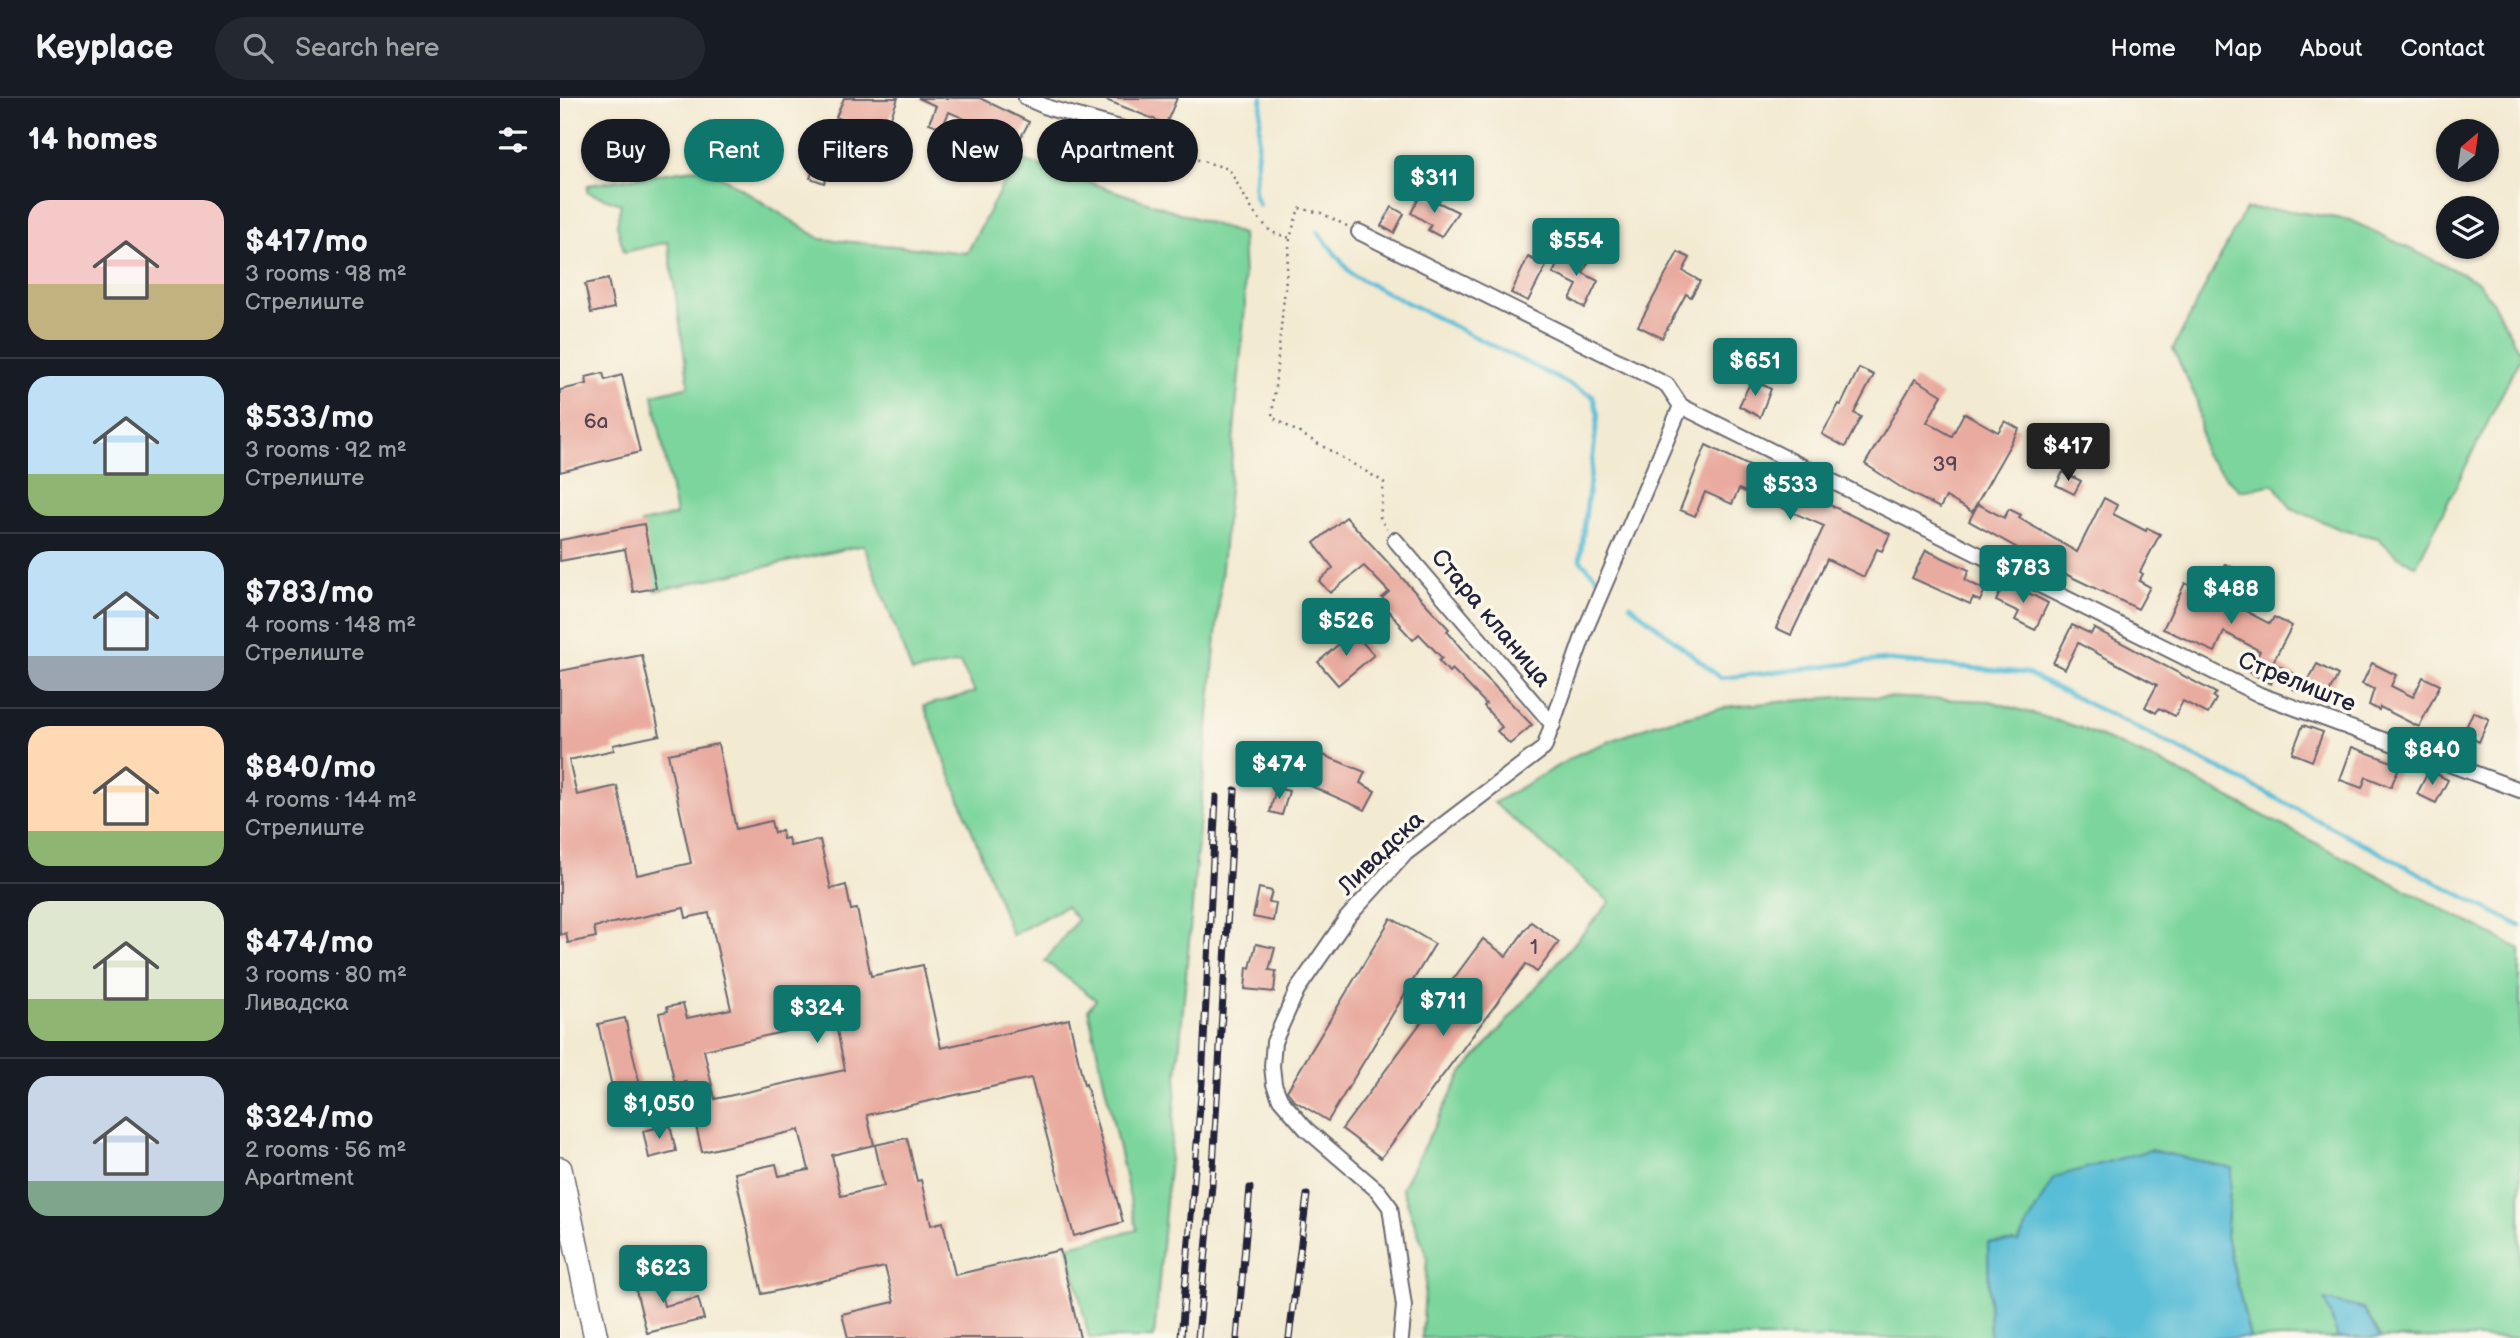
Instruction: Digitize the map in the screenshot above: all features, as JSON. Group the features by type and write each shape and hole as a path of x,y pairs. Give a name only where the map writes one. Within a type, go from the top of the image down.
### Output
{"main road":[{"path":"560,1169 563,1198 596,1338"}],"street":[{"path":"1026,98 1088,119"},
{"name":"Стрелиште","path":"1359,232 1667,385 1681,406 2260,695 2520,790"},
{"name":"Ливадска","path":"1401,1338 1404,1306 1390,1207 1378,1191 1306,1129 1280,1099 1274,1084 1272,1066 1274,1042 1297,990 1347,918 1406,853 1544,748 1586,628 1681,406"},
{"name":"Стара кланица","path":"1395,540 1553,726"}],"path":[{"path":"1198,160 1229,169 1254,213 1271,232 1290,238"},
{"path":"1359,232 1321,213 1299,208 1290,238 1272,417 1384,482 1380,517 1395,540"}],"green space":[{"path":"1023,160 1037,165 1037,182 1088,182 1242,234 1245,307 1154,1338 1089,1338 1068,1246 1137,1230 1088,1009 1096,1000 1045,961 1077,920 1066,906 1012,935 924,706 975,692 960,663 912,672 864,545 655,591 641,523 676,515 653,395 689,386 668,242 624,252 617,225 621,204 587,192 588,185 608,182 670,182 670,172 684,170 684,182 730,182 821,239 967,253 1004,182 1023,182"},
{"path":"2245,209 2284,210 2350,220 2477,281 2492,301 2520,353 2520,358 2416,566 2396,555 2378,538 2342,530 2291,508 2274,484 2240,491 2204,454 2197,400 2173,349"},
{"path":"1850,696 1990,701 2078,727 2160,762 2520,949 2520,1338 2380,1338 2364,1309 2326,1301 2338,1338 2250,1338 2226,1236 2232,1169 2055,1177 2018,1243 1988,1243 1990,1338 1422,1338 1427,1257 1402,1188 1462,1073 1610,902 1494,803 1580,753 1654,724 1732,706"}],"water":[{"path":"2150,1150 2232,1168 2226,1236 2250,1338 1990,1338 1988,1243 2018,1242 2054,1177"},
{"path":"2325,1300 2364,1309 2380,1338 2338,1338"}],"building":[{"path":"844,98 898,98 890,119 836,117"},
{"path":"918,98 980,98 1023,119 965,119 949,112 946,119 931,119 936,106"},
{"path":"1101,98 1177,98 1168,119 1154,119"},
{"path":"1023,119 1029,122 1023,133"},
{"path":"1421,194 1458,212 1441,237 1428,230 1431,225 1411,213"},
{"path":"1392,207 1404,214 1394,233 1381,226"},
{"path":"1564,251 1588,263 1583,273 1598,281 1585,308 1570,299 1577,285 1553,273"},
{"path":"1678,252 1690,258 1683,271 1700,281 1691,297 1686,294 1662,338 1638,326"},
{"path":"1528,257 1546,266 1528,301 1511,293"},
{"path":"608,279 614,308 591,313 585,284"},
{"path":"1746,339 1761,348 1745,378 1730,370"},
{"path":"1859,368 1874,375 1854,413 1861,417 1845,447 1822,434 1839,404 1841,405"},
{"path":"603,373 605,380 622,375 640,452 560,472 560,390 587,384 586,377"},
{"path":"1752,379 1771,389 1760,417 1739,406"},
{"path":"1915,379 1942,395 1927,422 1952,436 1964,413 1998,432 2005,421 2019,429 1972,512 1946,497 1940,508 1908,492 1865,464"},
{"path":"1706,445 1890,534 1882,551 1877,549 1864,577 1827,559 1791,635 1776,628 1824,526 1739,489 1732,504 1705,492 1695,516 1680,510"},
{"path":"2063,472 2081,481 2074,494 2056,485"},
{"path":"2104,498 2117,505 2113,514 2146,531 2147,528 2160,534 2140,572 2143,574 2139,581 2150,587 2138,609 2059,571 1969,521 1978,504 2004,518 2009,509 2021,515 2019,518 2077,552"},
{"path":"1346,517 1449,629 1447,631 1478,669 1532,725 1510,744 1497,731 1502,727 1484,706 1486,704 1452,669 1449,672 1439,661 1442,658 1419,634 1413,640 1400,626 1383,605 1386,603 1382,598 1389,592 1364,566 1330,593 1319,581 1333,568 1314,543"},
{"path":"644,524 656,588 633,592 625,549 560,561 560,540"},
{"path":"1926,550 1969,570 1965,580 1985,590 1980,601 1973,598 1970,604 1912,578"},
{"path":"2225,564 2245,573 2230,603 2270,624 2274,617 2292,626 2273,662 2303,679 2297,691 2273,679 2271,684 2249,672 2260,651 2224,632 2215,652 2163,629 2185,583 2210,595"},
{"path":"2005,581 2048,603 2035,630 2015,620 2019,612 1996,601"},
{"path":"2072,625 2091,634 2094,628 2216,693 2213,697 2216,699 2208,714 2183,701 2175,716 2159,708 2156,713 2145,707 2157,685 2078,643 2065,669 2053,663"},
{"path":"1353,632 1374,655 1338,685 1318,662"},
{"path":"642,655 660,735 613,745 614,750 569,760 577,795 617,786 637,875 691,863 668,754 718,744 736,829 771,821 774,833 782,831 783,839 788,838 790,846 820,840 831,889 846,885 851,910 857,909 871,976 923,965 941,1048 1069,1019 1084,1085 1086,1084 1123,1222 1074,1236 1031,1078 867,1115 874,1145 832,1155 841,1196 884,1186 875,1145 907,1138 917,1181 921,1180 931,1225 943,1222 955,1275 1060,1250 1080,1338 848,1338 842,1314 894,1302 885,1267 762,1294 735,1173 776,1164 779,1176 809,1170 799,1130 702,1152 686,1082 675,1084 659,1013 668,1011 667,1007 683,1004 687,1018 731,1009 709,913 686,918 684,908 594,927 596,937 568,943 566,933 560,935 560,671","holes":["835,1020 845,1070 715,1099 704,1050"]},
{"path":"2372,663 2396,675 2391,686 2413,697 2423,677 2440,685 2419,727 2380,707 2379,710 2369,705 2374,689 2362,684"},
{"path":"2317,664 2338,675 2325,701 2303,690"},
{"path":"2473,712 2489,719 2479,742 2463,734"},
{"path":"2303,725 2323,732 2312,761 2292,753"},
{"path":"2352,747 2400,765 2391,787 2366,777 2362,788 2340,780"},
{"path":"1318,753 1365,772 1360,783 1375,791 1365,810 1304,783"},
{"path":"2429,770 2448,780 2436,803 2417,794"},
{"path":"1276,788 1289,791 1282,815 1270,812"},
{"path":"1259,888 1272,891 1269,902 1276,903 1273,921 1253,917"},
{"path":"1391,918 1435,944 1328,1121 1295,1101 1287,1091"},
{"path":"1531,922 1559,942 1537,972 1526,964 1381,1158 1342,1129 1483,939 1506,956"},
{"path":"1256,944 1275,948 1269,970 1276,971 1274,992 1245,989 1247,967 1250,968"},
{"path":"625,1018 641,1090 614,1096 598,1024"},
{"path":"670,1125 676,1151 649,1158 643,1131"},
{"path":"655,1269 664,1306 698,1298 704,1319 647,1333 632,1275"}],"waterway":[{"path":"1259,205 1254,194 1262,98"},
{"path":"1318,232 1352,275 1593,396 1598,415 1580,560 1598,578"},
{"path":"1630,605 1721,678 1882,660 2026,673 2228,773 2520,926"}],"railway":[{"path":"1198,1338 1212,1185 1235,790"},
{"path":"1181,1338 1202,1082 1216,797"},
{"path":"1237,1338 1250,1188"},
{"path":"1289,1338 1307,1195"}]}
